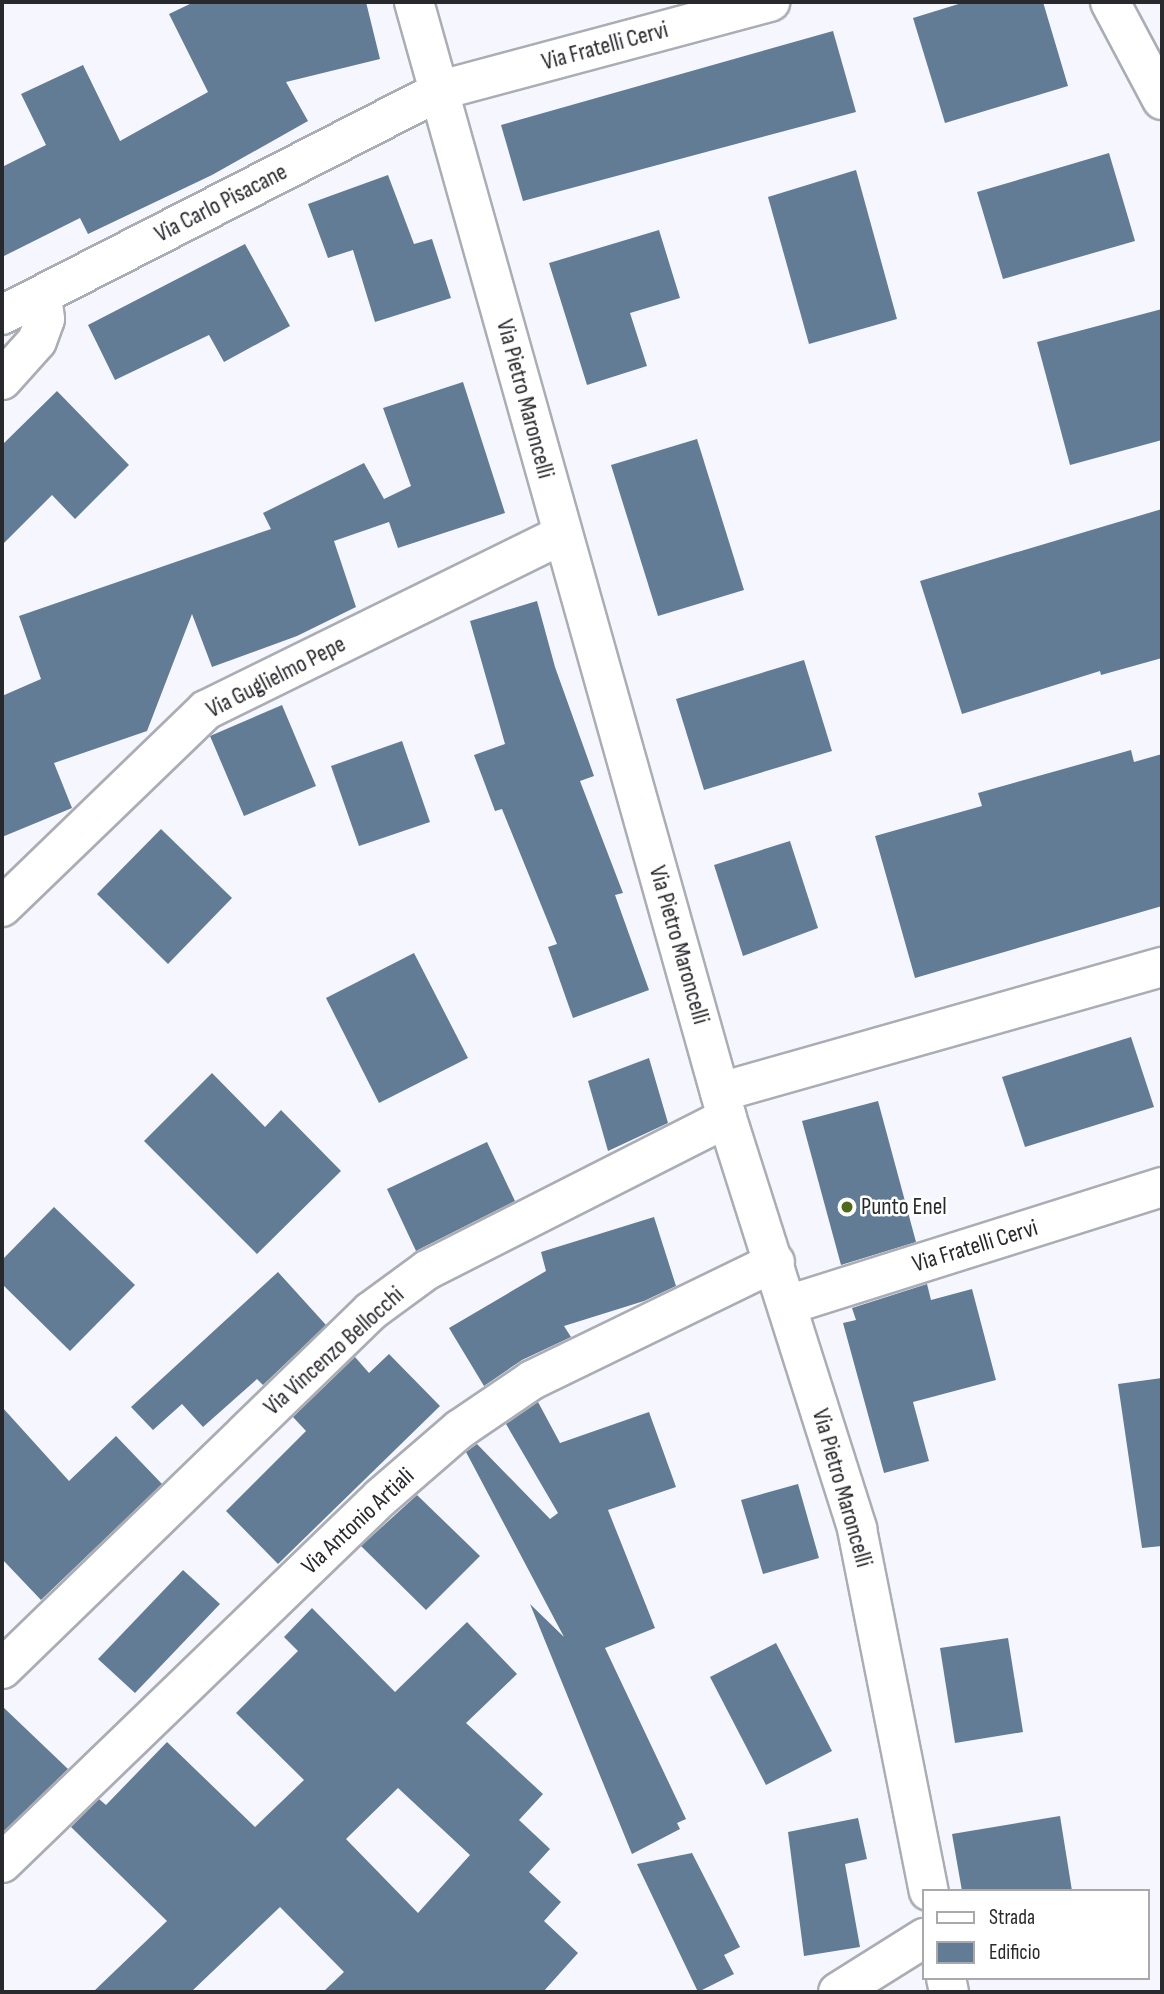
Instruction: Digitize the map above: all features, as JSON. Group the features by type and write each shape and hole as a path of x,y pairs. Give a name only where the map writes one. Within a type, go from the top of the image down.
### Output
{"street":[{"name":"Via Pietro Maroncelli","path":"414,2 441,90 561,535 724,1105 857,1530 929,1889"},
{"name":"Via Fratelli Cervi","path":"441,90 770,2"},
{"path":"1110,2 1162,100"},
{"name":"Via Carlo Pisacane","path":"2,315 441,90"},
{"path":"2,380 37,341 45,319 42,295"},
{"name":"Via Guglielmo Pepe","path":"2,907 206,710 561,535"},
{"name":"Via Vincenzo Bellocchi","path":"2,1669 371,1311 427,1270 724,1105 1162,967"},
{"name":"Via Fratelli Cervi","path":"788,1304 1162,1187"},
{"name":"Via Antonio Artiali","path":"2,1863 380,1498 460,1429 532,1380 775,1262"},
{"path":"838,1992 922,1939"}],"building":[{"path":"194,2 366,2 380,59 286,82 308,121 212,175 88,234 80,218 2,257 2,167 46,145 21,94 83,65 120,141 208,92 169,14"},
{"path":"965,2 1043,2 1068,86 945,123 913,18"},
{"path":"833,31 856,112 523,201 501,125"},
{"path":"1109,153 1135,241 1003,279 977,192"},
{"path":"856,170 897,319 809,344 768,197"},
{"path":"388,175 414,244 432,239 451,298 375,322 353,250 328,258 308,204"},
{"path":"659,230 680,298 630,313 647,366 587,385 549,263"},
{"path":"245,244 290,326 224,362 209,335 115,380 88,325"},
{"path":"1162,309 1162,440 1070,465 1037,342"},
{"path":"463,382 505,513 398,548 389,522 334,541 356,607 297,636 212,667 192,614 147,731 54,763 72,808 2,837 2,696 41,679 19,616 271,529 263,513 364,463 384,499 411,486 383,408"},
{"path":"57,391 129,465 75,519 52,495 2,545 2,445"},
{"path":"697,439 744,590 658,616 611,465"},
{"path":"1162,509 1162,658 1101,675 1100,671 962,714 920,581"},
{"path":"537,601 555,667 594,776 580,781 623,893 615,895 649,990 573,1018 548,947 557,944 502,809 495,811 474,755 505,744 470,621"},
{"path":"804,660 832,751 704,790 676,699"},
{"path":"282,705 316,786 244,816 210,736"},
{"path":"402,741 430,822 359,846 331,766"},
{"path":"1131,750 1134,762 1162,754 1162,906 915,978 875,836 982,806 978,793"},
{"path":"161,829 232,898 168,964 97,894"},
{"path":"790,841 818,928 743,956 714,865"},
{"path":"414,953 468,1058 379,1103 326,998"},
{"path":"1131,1037 1154,1107 1025,1147 1002,1077"},
{"path":"649,1058 668,1123 608,1151 588,1081"},
{"path":"212,1073 265,1127 281,1110 341,1171 257,1254 144,1141"},
{"path":"878,1101 916,1242 841,1265 802,1121"},
{"path":"487,1142 515,1201 416,1251 387,1189"},
{"path":"54,1207 135,1285 70,1351 2,1284 2,1260"},
{"path":"654,1217 676,1286 644,1301 564,1326 571,1337 522,1360 484,1386 449,1328 546,1271 541,1252"},
{"path":"278,1272 326,1325 263,1385 257,1379 203,1427 182,1404 153,1430 131,1407"},
{"path":"927,1284 931,1300 972,1289 996,1380 913,1402 929,1461 884,1473 843,1323 856,1320 852,1308"},
{"path":"389,1354 440,1406 278,1564 226,1511 306,1431 293,1417 355,1357 369,1373"},
{"path":"1162,1378 1162,1546 1142,1548 1118,1384"},
{"path":"538,1402 560,1443 649,1412 676,1487 608,1510 655,1628 605,1648 686,1819 677,1823 680,1829 632,1854 530,1604 564,1637 466,1452 477,1444 550,1519 558,1513 506,1424"},
{"path":"2,1407 69,1481 116,1436 162,1484 41,1600 2,1559"},
{"path":"798,1484 819,1558 763,1574 741,1500"},
{"path":"417,1495 480,1556 426,1610 361,1546"},
{"path":"183,1570 220,1604 135,1693 98,1659"},
{"path":"312,1608 395,1692 467,1622 517,1674 466,1723 543,1794 519,1820 550,1849 529,1872 561,1902 544,1921 578,1953 543,1992 323,1992 344,1972 280,1907 191,1992 93,1992 167,1921 71,1827 99,1799 106,1805 167,1742 255,1827 304,1780 236,1713 298,1651 284,1637","holes":["398,1788 470,1855 418,1913 346,1839"]},
{"path":"1008,1638 1023,1732 955,1743 940,1648"},
{"path":"776,1643 832,1751 766,1785 710,1677"},
{"path":"2,1706 68,1769 2,1833"},
{"path":"1060,1816 1072,1889 962,1889 952,1834"},
{"path":"858,1818 867,1859 845,1864 860,1947 804,1956 788,1832"},
{"path":"692,1853 740,1947 724,1955 734,1974 698,1992 637,1864"}],"place":[{"name":"Punto Enel","path":"847,1207"}]}
